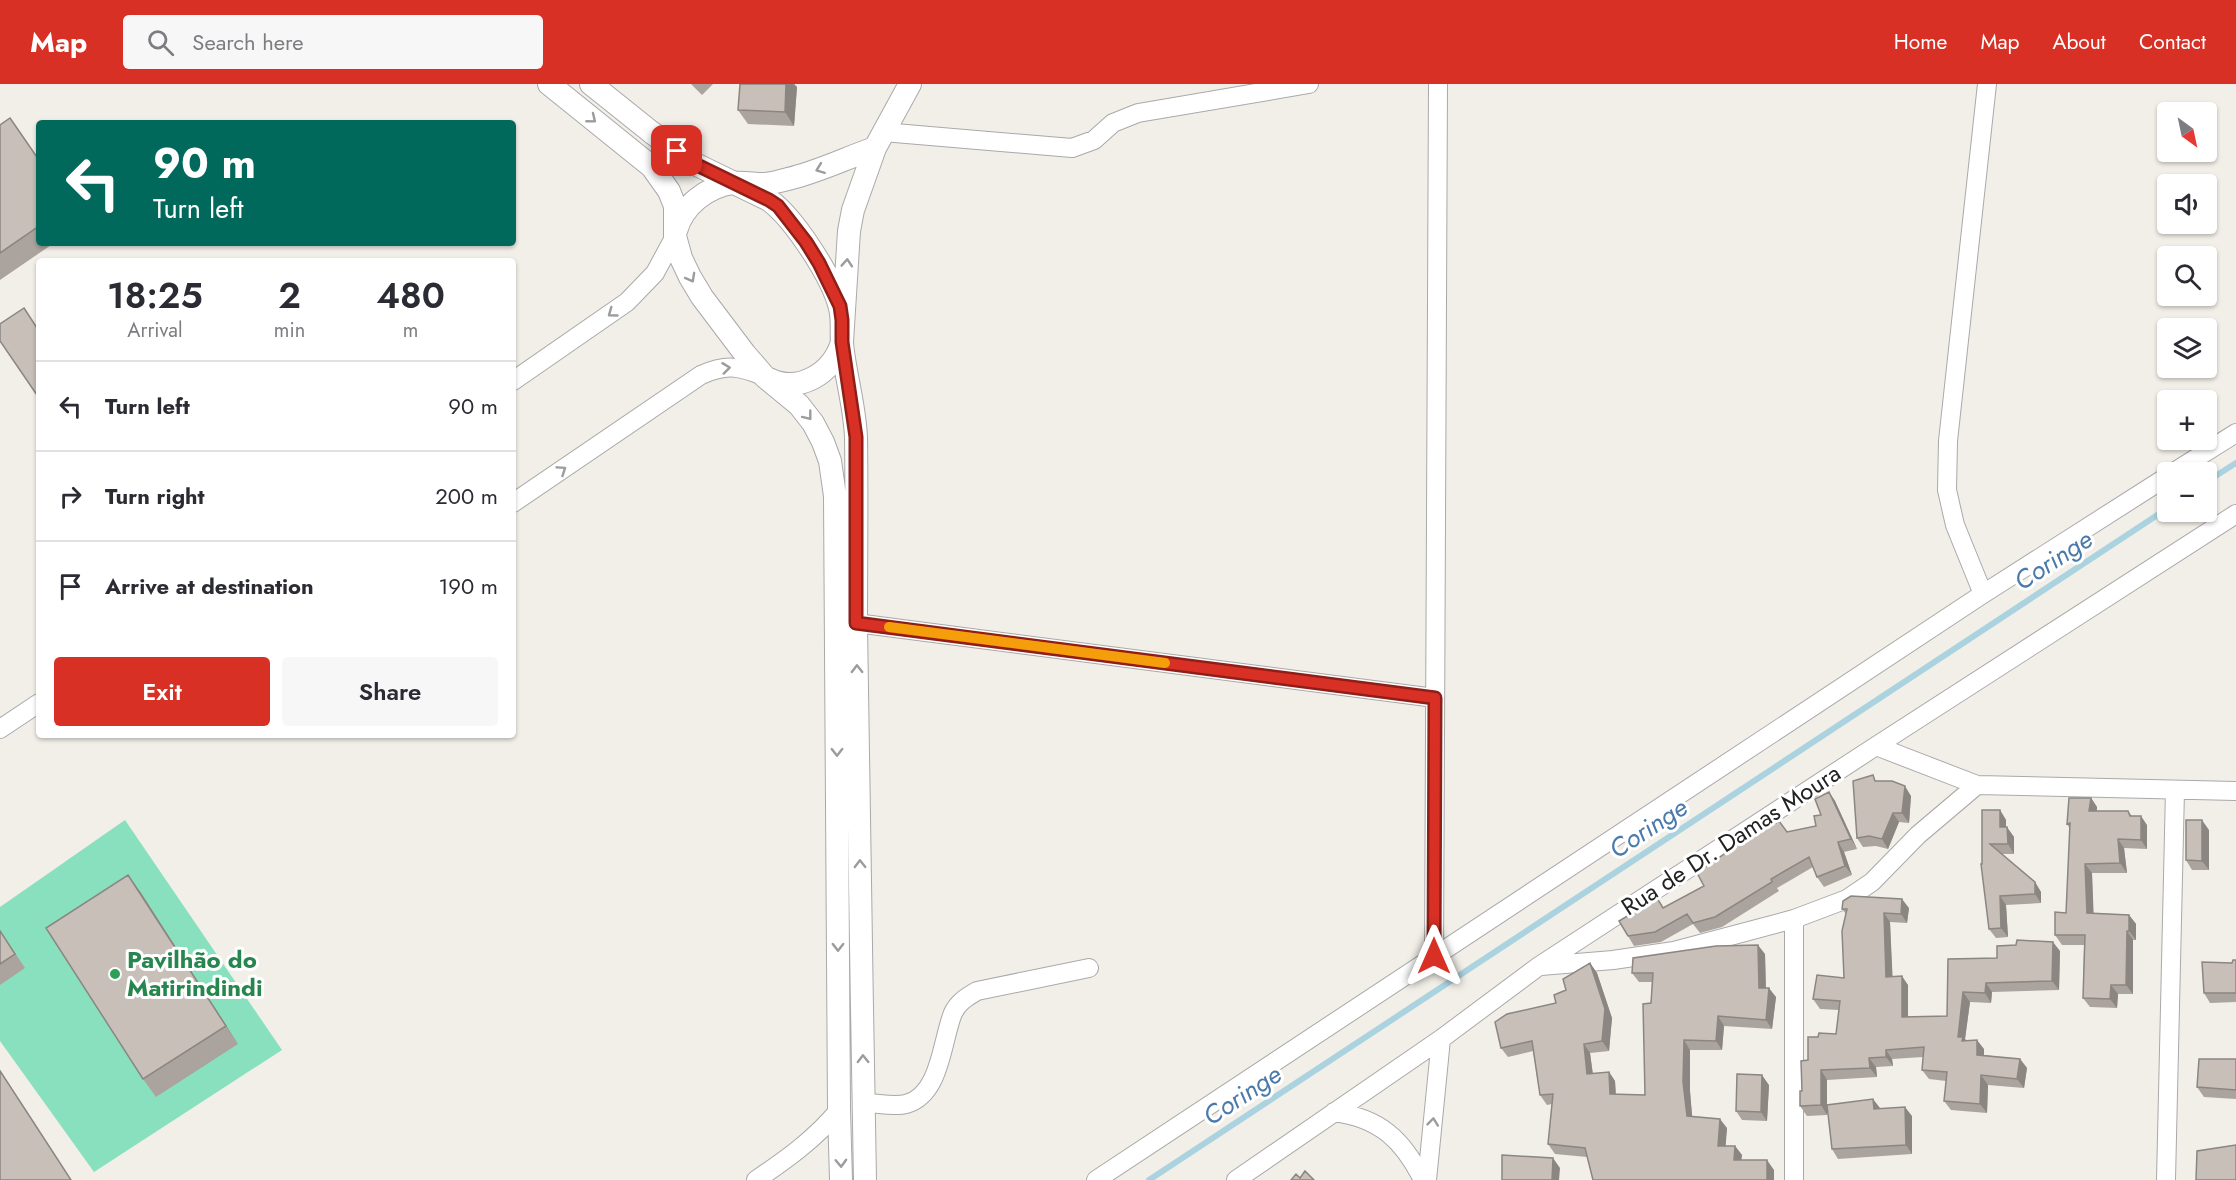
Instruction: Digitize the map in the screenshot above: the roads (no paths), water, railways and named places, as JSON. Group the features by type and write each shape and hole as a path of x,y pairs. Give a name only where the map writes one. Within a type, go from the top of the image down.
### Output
{"street":[{"path":"549,84 657,174 669,191 675,206 675,236 681,258 702,297 765,377 799,405 824,442 830,461 835,496 841,1180"},
{"path":"591,84 695,164 778,206 806,242 840,306 842,342 856,437 856,623 865,1180"},
{"path":"516,501 701,375 713,370 739,367 776,382 797,384 822,373 832,363 839,353 842,342 849,231 853,210 879,140 910,84"},
{"path":"516,379 627,302 656,273 683,215 696,200 715,188 733,183 766,184 789,179 879,140 1072,148 1095,140 1113,123 1138,113 1309,84"},
{"path":"1434,956 1438,84"},
{"path":"1983,594 1955,525 1947,490 1948,441 1987,84"},
{"path":"2190,462 2236,433"},
{"path":"1096,1180 1983,594 2157,483"},
{"name":"Rua de Dr. Damas Moura","path":"1236,1180 1440,1039 1539,966 2236,514"},
{"path":"856,623 1435,698"},
{"path":"0,729 36,705"},
{"path":"1876,746 1977,785 2236,791"},
{"path":"1539,966 1613,960 1674,951 1794,919 1847,899 1872,882 1918,835 1977,785"},
{"path":"2166,1180 2175,790"},
{"path":"1794,919 1794,1180"},
{"path":"864,1103 906,1104 928,1087 939,1065 953,1012 961,1000 977,991 1089,968"},
{"path":"1425,1180 1440,1039"},
{"path":"756,1180 796,1153 822,1131 839,1110"},
{"path":"1334,1112 1353,1115 1387,1131 1409,1154 1425,1180"}],"waterway":[{"name":"Coringe","path":"2217,475 2236,463"},
{"name":"Coringe","path":"1149,1180 2157,515"}],"place":[{"name":"Pavilhão do Matirindindi","path":"115,974"}]}
